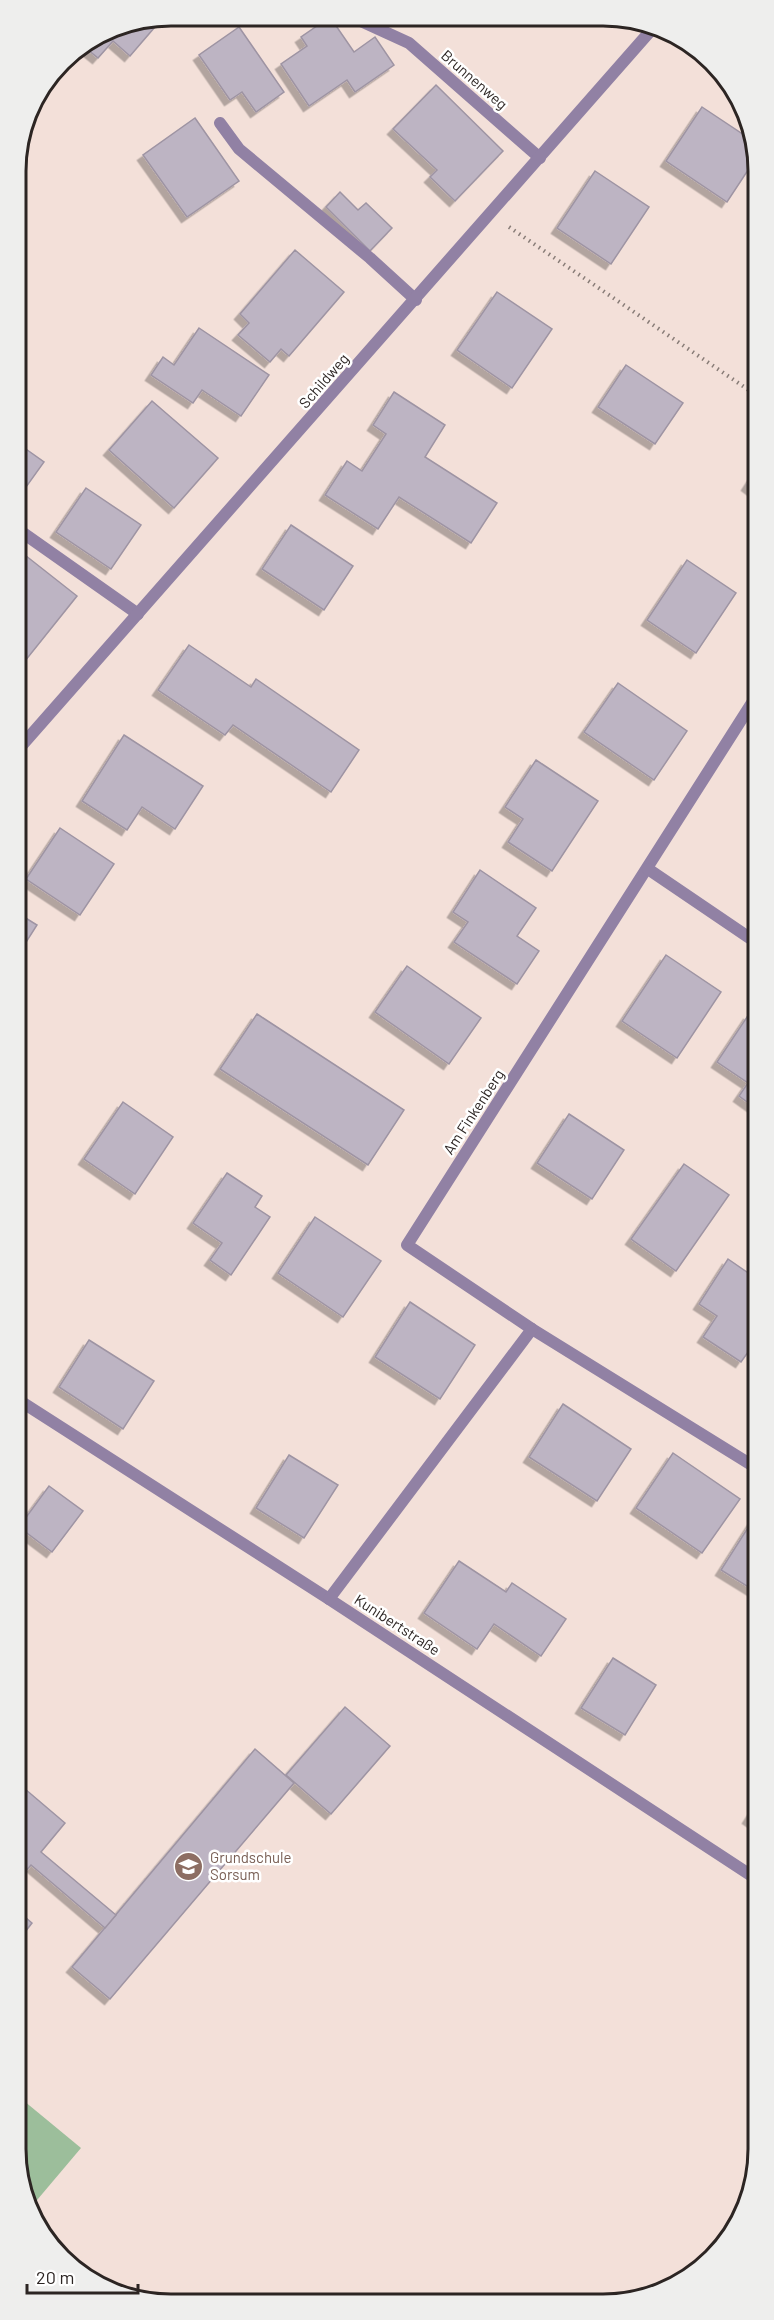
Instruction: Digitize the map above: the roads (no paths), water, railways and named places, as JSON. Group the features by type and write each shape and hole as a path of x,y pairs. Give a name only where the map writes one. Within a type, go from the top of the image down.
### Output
{"street":[{"name":"Brunnenweg","path":"372,26 409,43 540,158"},
{"name":"Schildweg","path":"26,741 489,218 649,33"},
{"path":"220,123 239,149 370,258 416,300"},
{"path":"26,535 138,614"},
{"name":"Am Finkenberg","path":"748,709 407,1245 532,1329 748,1463"},
{"path":"648,869 748,937"},
{"path":"329,1599 532,1329"},
{"name":"Kunibertstraße","path":"26,1405 329,1599 748,1873"}],"place":[{"name":"Grundschule Sorsum","path":"189,1867"}]}
